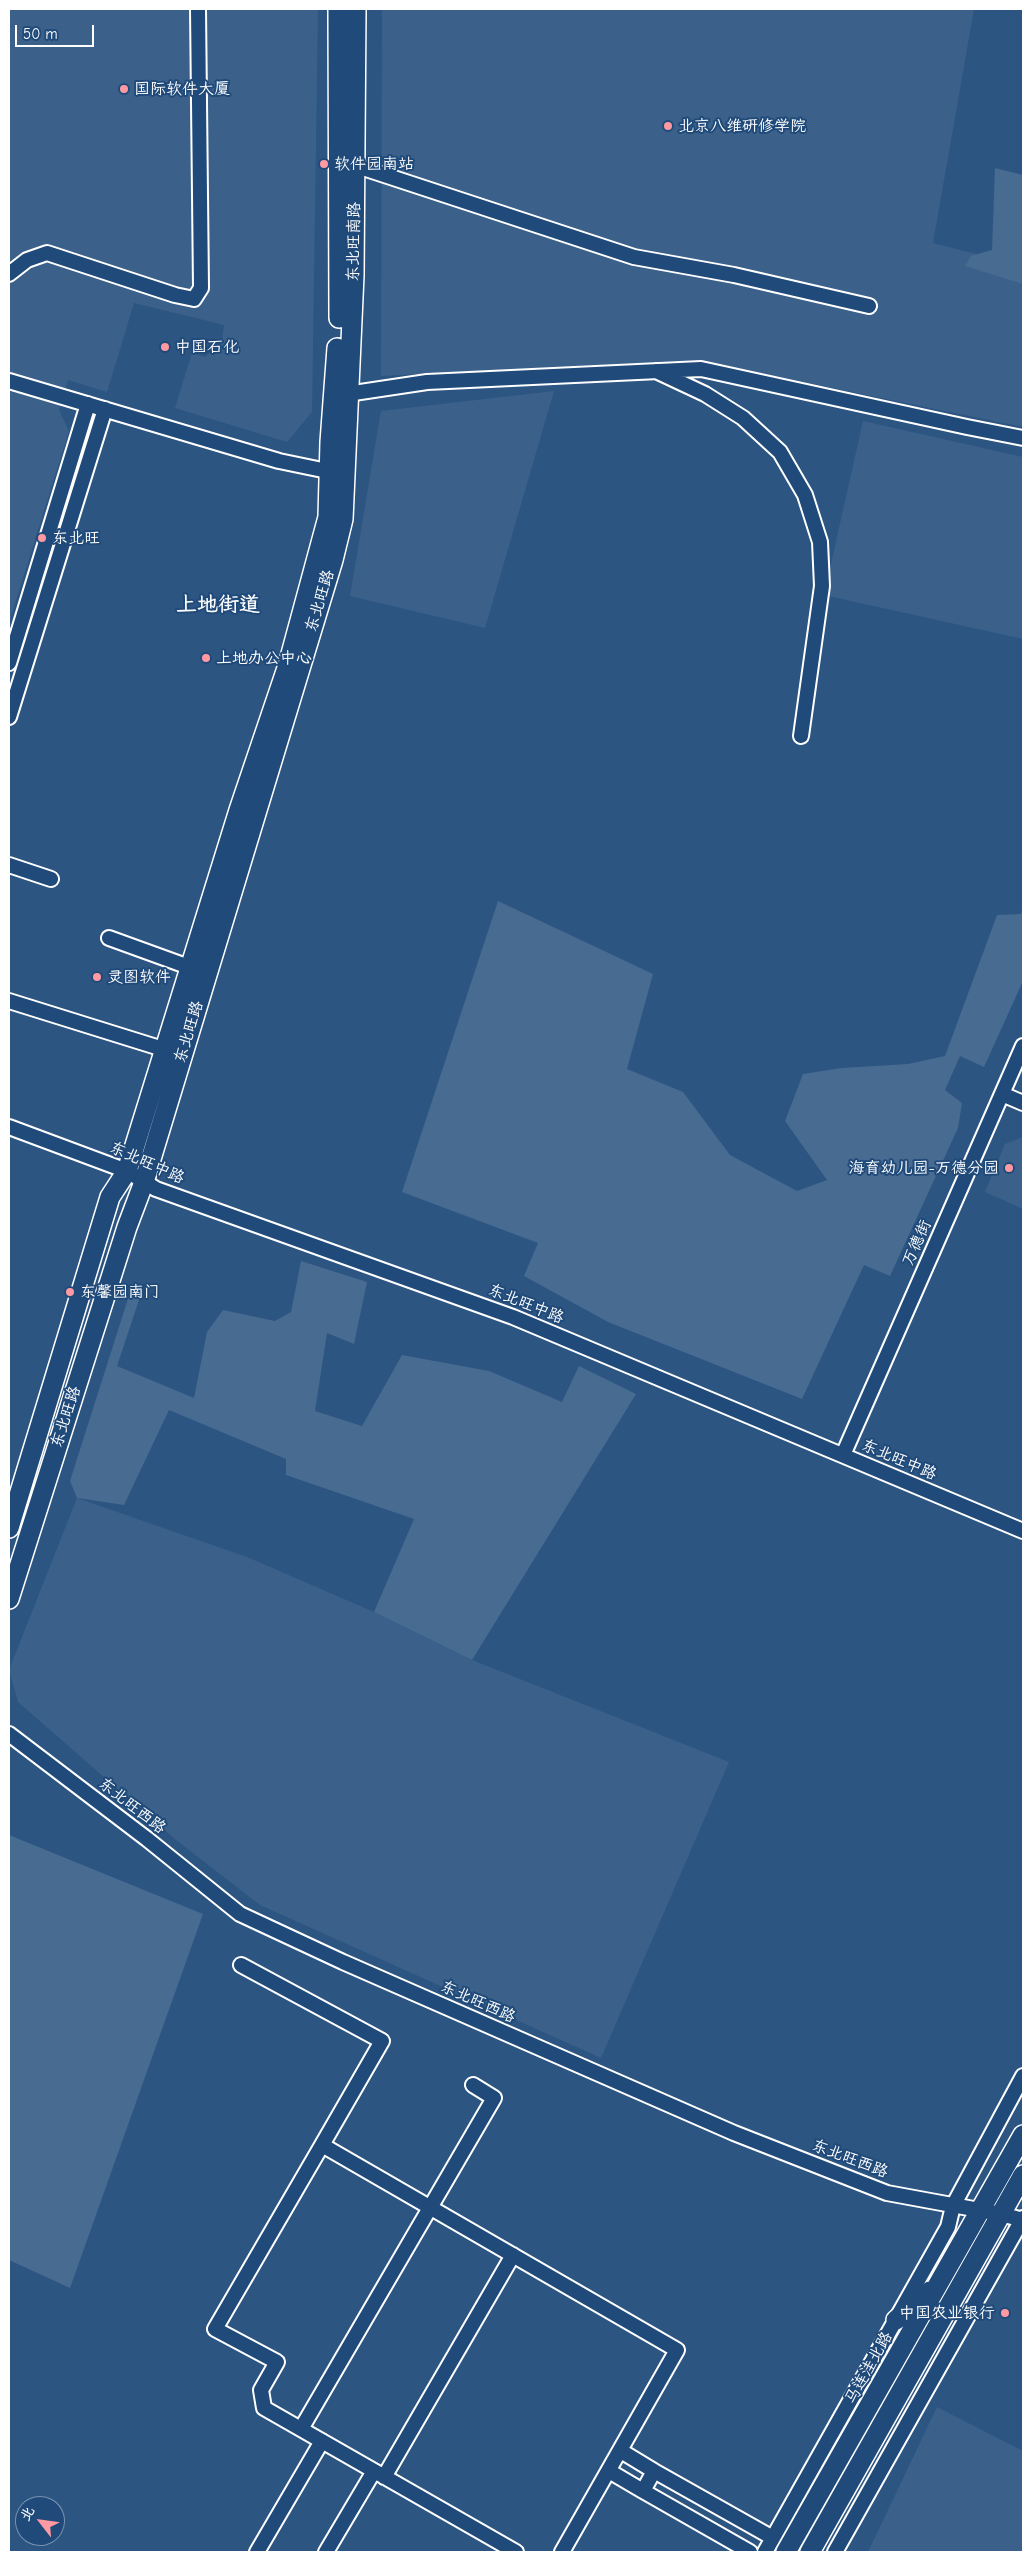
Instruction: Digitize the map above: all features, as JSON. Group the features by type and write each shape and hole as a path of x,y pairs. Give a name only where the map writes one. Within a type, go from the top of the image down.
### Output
{"main road":[{"name":"东北旺南路","path":"337,473 340,311 338,9"},
{"name":"东北旺南路","path":"337,473 348,394 354,275 356,9"},
{"name":"东北旺路","path":"9,1528 110,1197 127,1171 163,1049 290,656 328,517 337,473"},
{"name":"东北旺路","path":"9,1599 127,1227 144,1182 333,560 343,519 337,473"},
{"name":"马连洼北路","path":"786,2552 1023,2134"},
{"path":"810,2552 1023,2175"},
{"path":"896,2320 940,2282"}],"street":[{"path":"9,274 27,260 46,253 175,295 194,299 201,288 198,9"},
{"path":"354,166 634,256 734,275 869,306"},
{"path":"348,394 427,382 701,369 967,428 1023,438"},
{"path":"653,370 705,394 743,418 780,452 805,495 820,542 822,586 801,736"},
{"path":"9,381 279,461 337,473"},
{"path":"9,663 88,404"},
{"path":"9,717 105,409"},
{"path":"9,865 51,879"},
{"path":"109,938 189,967"},
{"path":"9,1001 163,1049"},
{"name":"万德街","path":"843,1455 1023,1046"},
{"path":"1002,1094 1023,1103"},
{"name":"东北旺中路","path":"9,1127 127,1171 156,1189 488,1307 1023,1530"},
{"name":"东北旺西路","path":"9,1734 147,1839 240,1914 343,1962 734,2133 887,2193 1023,2219"},
{"path":"242,1965 382,2042 215,2329 277,2362 261,2390 264,2408 516,2552"},
{"name":"马连洼北路","path":"765,2552 948,2227 953,2206 1023,2076"},
{"path":"301,2429 494,2098 473,2085"},
{"path":"322,2145 677,2350 621,2452 562,2552"},
{"path":"835,2552 1023,2219"},
{"path":"326,2552 379,2474 513,2255"},
{"path":"257,2552 322,2441"},
{"path":"621,2452 773,2538"},
{"path":"609,2471 750,2552"},
{"path":"643,2491 654,2471"}],"shaded area":[{"path":"9,9 318,9 312,412 287,442 175,408 192,353 205,357 222,342 224,325 134,303 107,392 68,380 59,410 69,431 9,623"},
{"name":"北京八维研修学院","path":"382,9 974,9 933,243 1023,266 1023,427 696,360 381,376"},
{"path":"995,168 1023,175 1023,284 965,266 971,256 992,250"},
{"path":"554,391 485,628 350,596 381,411"},
{"path":"863,421 1023,457 1023,639 824,595"},
{"path":"498,901 653,974 627,1069 683,1092 730,1155 797,1191 827,1180 785,1121 803,1074 842,1068 908,1064 945,1056 997,915 1021,914 1023,906 1023,981 984,1067 960,1056 945,1090 962,1103 958,1128 890,1276 864,1265 802,1399 608,1322 524,1276 538,1243 402,1192"},
{"name":"海育幼儿园-万德分园","path":"1023,1137 1023,1209 985,1192 1005,1144"},
{"path":"301,1261 367,1282 354,1344 327,1333 315,1411 362,1426 402,1355 489,1371 562,1402 579,1366 636,1394 472,1660 374,1612 414,1519 286,1475 286,1459 169,1410 124,1505 77,1498 70,1481 133,1283 141,1294 117,1366 194,1398 207,1332 223,1310 275,1321 291,1312"},
{"path":"77,1498 247,1557 374,1612 472,1660 729,1762 601,2058 260,1905 176,1840 18,1702 9,1670"},
{"path":"9,1835 203,1914 70,2288 9,2260"},
{"path":"937,2407 1023,2451 1023,2552 868,2552"}],"place":[{"name":"国际软件大厦","path":"124,89"},
{"name":"北京八维研修学院","path":"668,126"},
{"name":"软件园南站","path":"324,164"},
{"name":"中国石化","path":"165,347"},
{"name":"东北旺","path":"42,538"},
{"name":"上地办公中心","path":"206,658"},
{"name":"灵图软件","path":"97,977"},
{"name":"海育幼儿园-万德分园","path":"1009,1168"},
{"name":"东馨园南门","path":"70,1292"},
{"name":"中国农业银行","path":"1005,2313"}],"district":[{"name":"上地街道","path":"218,605"}]}
